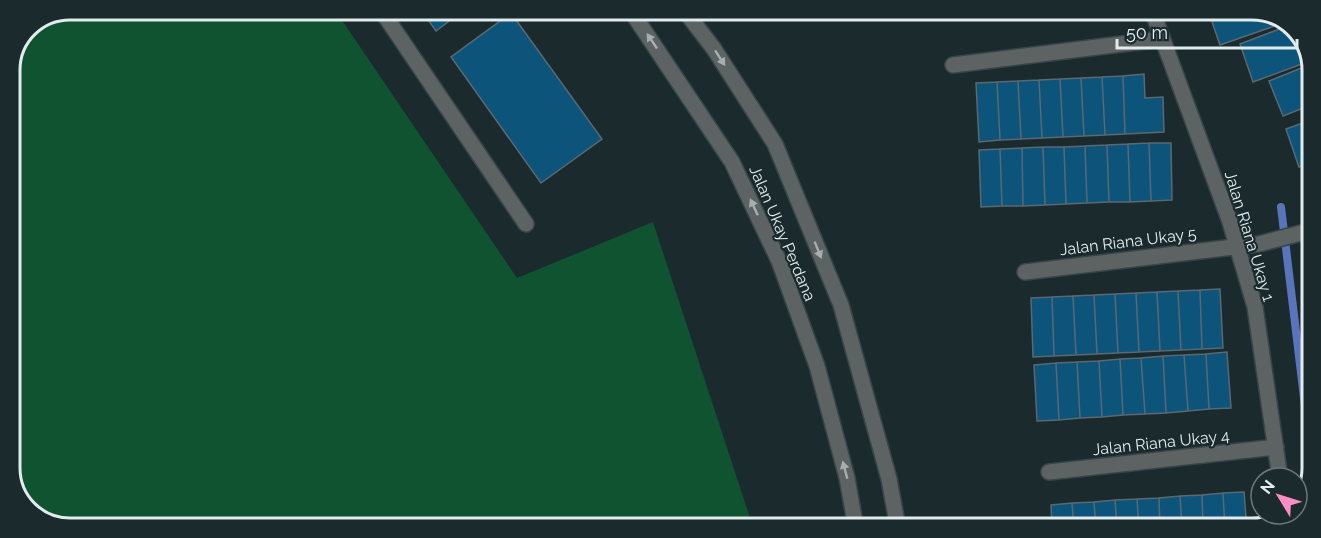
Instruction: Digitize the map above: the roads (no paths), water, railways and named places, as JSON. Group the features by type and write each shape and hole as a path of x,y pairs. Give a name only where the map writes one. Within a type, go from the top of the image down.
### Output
{"street":[{"path":"388,20 526,224"},
{"name":"Jalan Ukay Perdana","path":"637,20 732,162 779,261 817,366 848,478 854,518"},
{"name":"Jalan Ukay Perdana","path":"692,20 714,49 775,144 841,305 889,478 896,518"},
{"name":"Jalan Riana Ukay 1","path":"1155,20 1230,222 1255,307 1278,466"},
{"path":"953,65 1162,39"},
{"name":"Jalan Riana Ukay 5","path":"1025,272 1259,244 1301,233"},
{"name":"Jalan Riana Ukay 4","path":"1049,472 1276,447"}],"waterway":[{"path":"1281,207 1302,379"}]}
